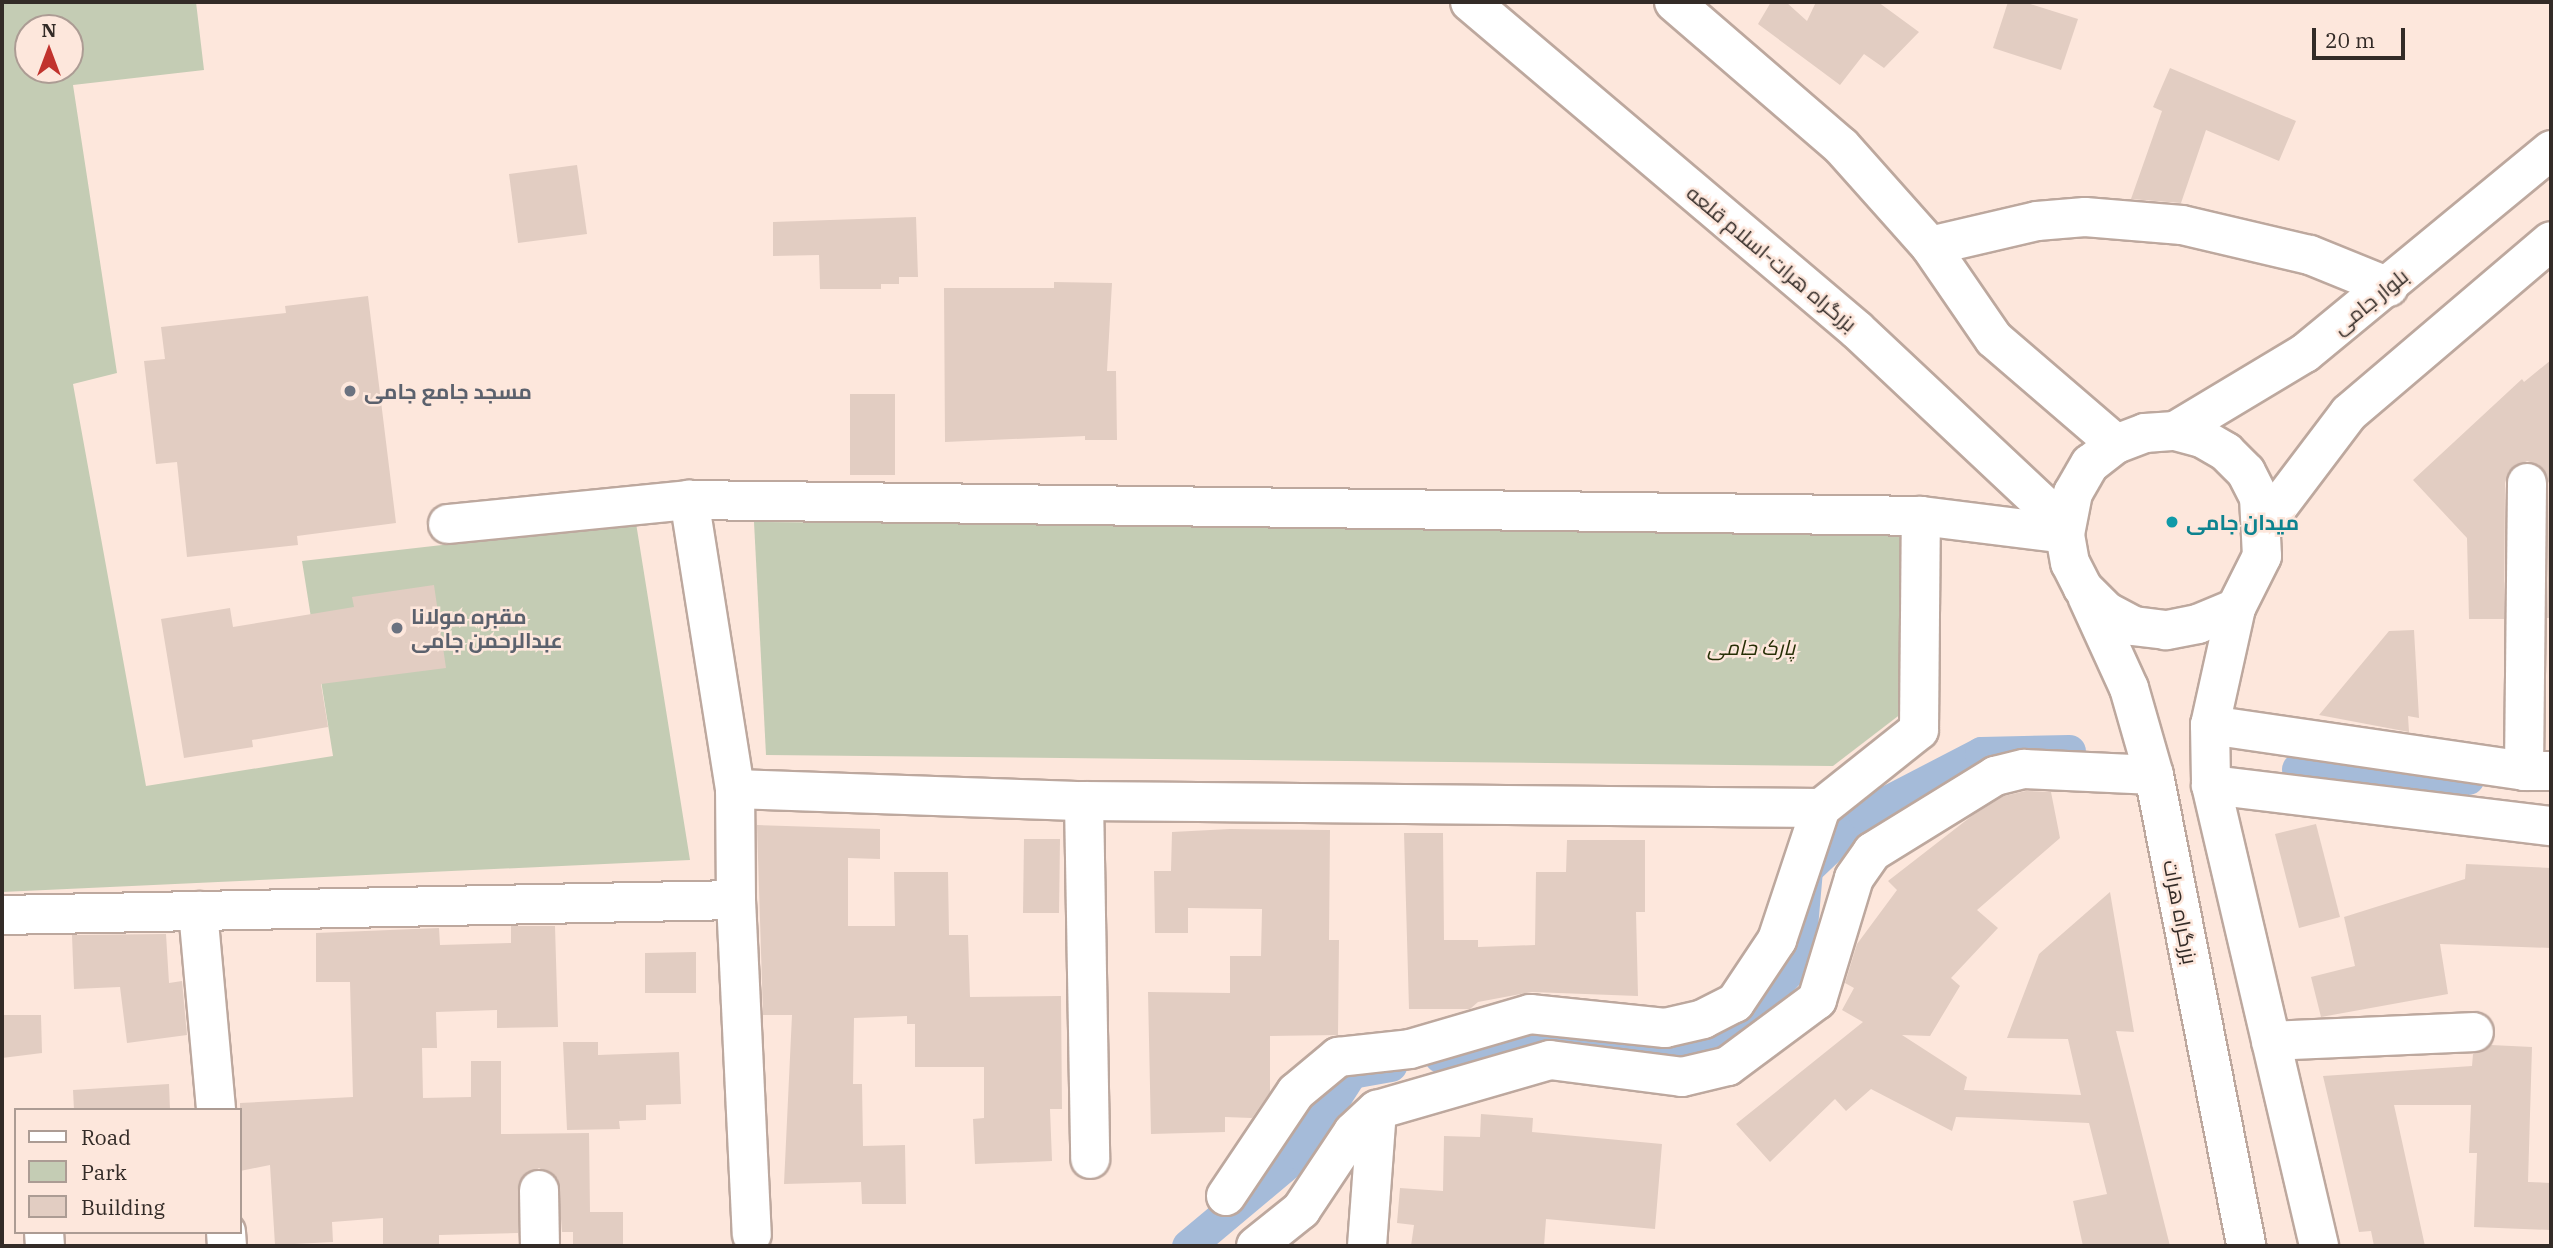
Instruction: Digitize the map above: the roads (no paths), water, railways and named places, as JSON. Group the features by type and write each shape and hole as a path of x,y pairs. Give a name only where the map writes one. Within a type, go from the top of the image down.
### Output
{"main road":[{"name":"بزرگراه هرات-اسلام قلعه","path":"1470,2 1857,330 2065,530"},
{"path":"1674,2 1841,146 1930,246 1994,339 2116,443"},
{"name":"بلوار جامی","path":"2175,431 2305,353 2389,287 2551,150"},
{"path":"1930,246 2037,221 2085,217 2182,225 2310,255 2389,287"},
{"path":"2262,528 2349,413 2551,241"},
{"path":"2236,608 2198,624 2166,630 2134,625 2106,611 2083,588 2070,563 2065,530 2073,492 2090,464 2116,443 2145,433 2175,431 2202,438 2226,452 2246,472 2259,497 2262,556 2236,608 2210,725 2211,785 2319,1246"},
{"path":"2210,725 2538,771 2527,483"},
{"path":"448,524 689,500 1921,516 2065,530"},
{"path":"689,500 735,789 736,900 752,1235"},
{"path":"1226,1196 1296,1091 1338,1058 1410,1049 1530,1014 1665,1028 1703,1019 1735,1003 1777,940 1821,808 1919,730 1921,516"},
{"name":"بزرگراه هرات","path":"2083,588 2129,688 2154,775 2246,1246"},
{"path":"1256,1246 1301,1210 1353,1132 1377,1110 1550,1060 1682,1077 1728,1066 1817,1000 1854,878 1871,852 1995,776 2024,769 2154,775"},
{"path":"2211,785 2551,825"},
{"path":"735,789 1084,801 1821,808"},
{"path":"1084,801 1090,1159"},
{"path":"2,915 736,900"},
{"path":"198,911 216,1108"},
{"path":"2271,1041 2474,1032"},
{"path":"1367,1246 1377,1110"},
{"path":"539,1191 540,1246"}],"waterway":[{"path":"1440,1056 1546,1036 1658,1052 1736,1027 1798,961 1806,869 1864,814 1981,753 2069,751"},
{"path":"2298,769 2468,778"},
{"path":"1188,1246 1299,1153 1351,1072 1390,1065"}],"place":[{"name":"مسجد جامع جامی","path":"350,391"},
{"name":"میدان جامی","path":"2172,522"},
{"name":"مقبره مولانا عبدالرحمن جامی","path":"397,628"}],"park label":[{"name":"پارک جامی","path":"1751,647"}]}
